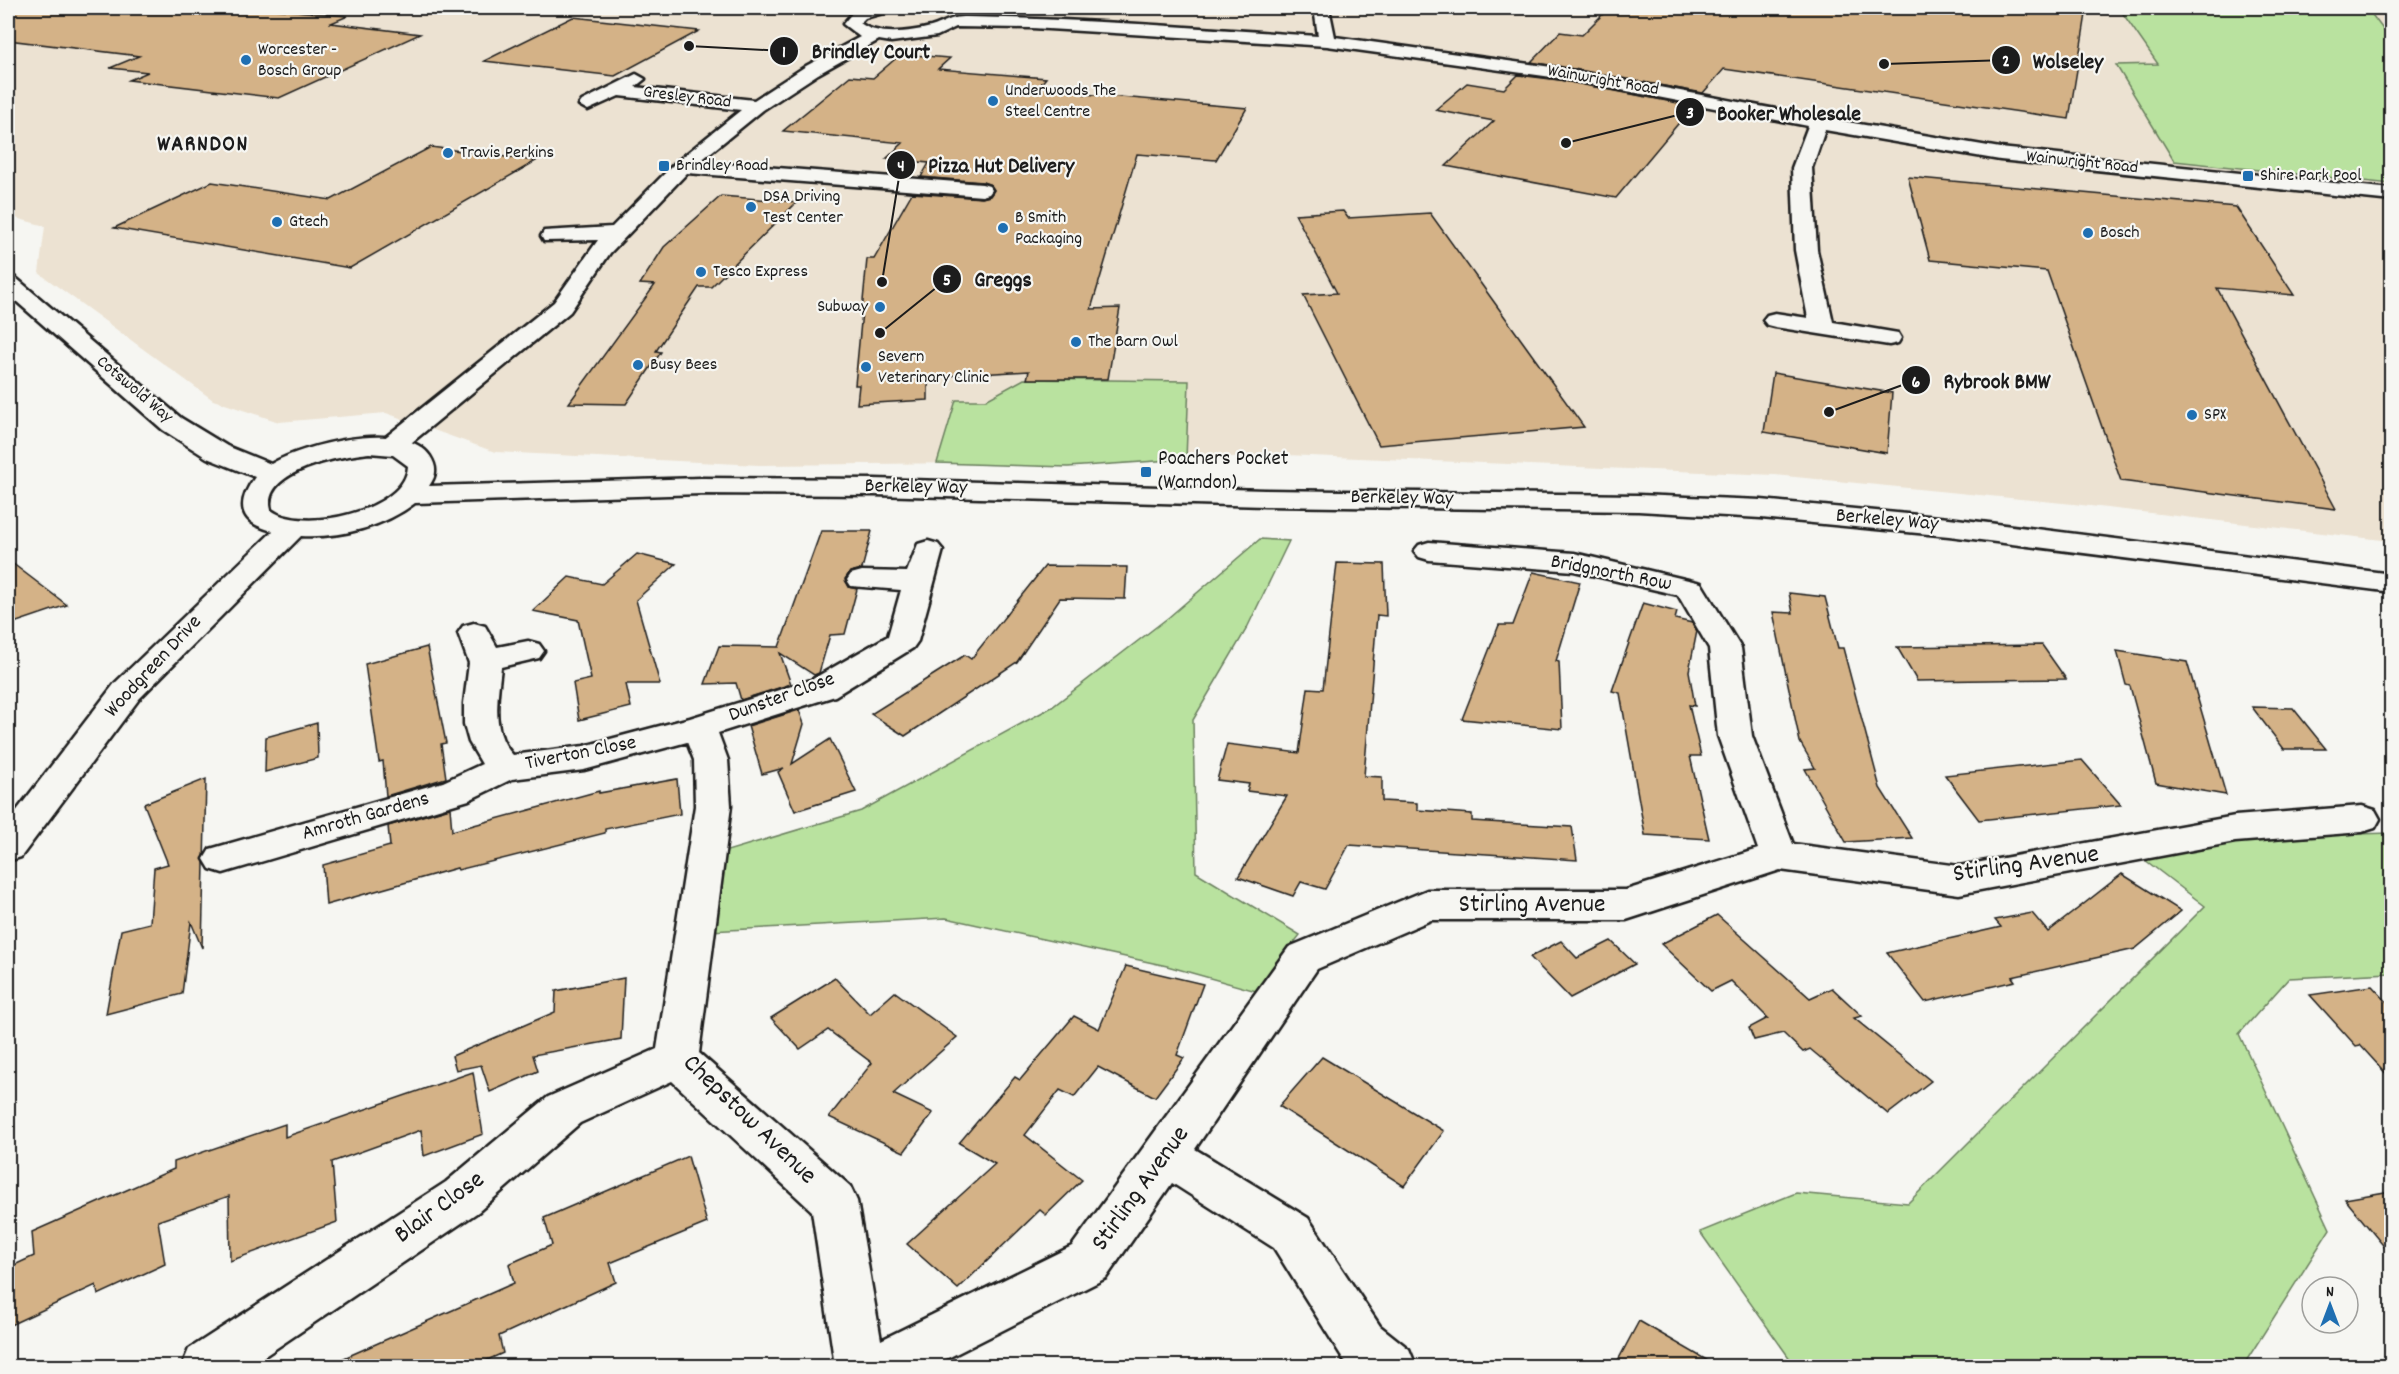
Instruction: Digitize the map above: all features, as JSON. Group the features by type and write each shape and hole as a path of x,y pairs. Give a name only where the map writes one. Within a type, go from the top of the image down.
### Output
{"street":[{"path":"1322,8 1327,41"},
{"path":"871,9 853,19 851,24 855,29 875,36"},
{"name":"Wainwright Road","path":"875,36 923,34 937,31 946,15 1032,23 1327,41 1559,73 1818,123 2000,154 2391,195"},
{"path":"1227,54 1237,35"},
{"path":"391,446 562,307 602,249 682,168 756,106 812,70 875,36"},
{"name":"Gresley Road","path":"588,105 646,74"},
{"name":"Gresley Road","path":"617,90 756,106"},
{"path":"1818,123 1802,168 1806,250 1822,327"},
{"path":"682,168 982,190"},
{"path":"885,199 900,184"},
{"path":"552,236 618,233"},
{"name":"Cotswold Way","path":"8,283 172,424 217,452 275,475"},
{"path":"1775,320 1889,338"},
{"path":"391,446 408,451 419,459 423,470 419,482 408,495 391,507 343,524 293,528 272,523 259,514 255,502 260,488 275,475 318,454 352,447 391,446"},
{"name":"Berkeley Way","path":"408,495 701,486 1638,503 1761,510 1949,527 2391,583"},
{"name":"Woodgreen Drive","path":"8,848 127,691 293,528"},
{"name":"Dunster Close","path":"699,727 823,688 902,641 928,550"},
{"name":"Bridgnorth Row","path":"1429,551 1574,562 1690,589 1725,648 1735,736 1779,856"},
{"path":"862,580 919,582"},
{"name":"Tiverton Close","path":"528,651 479,646 481,729 490,754 505,768 584,758 699,727"},
{"name":"Chepstow Avenue","path":"699,727 711,760 713,806 677,1059 834,1201 860,1366"},
{"name":"Amroth Gardens","path":"223,859 456,791 505,768"},
{"name":"Stirling Avenue","path":"881,1366 1089,1262 1304,958 1427,905 1626,905 1779,856 1959,880 2235,829 2362,819"},
{"name":"Blair Close","path":"207,1366 462,1197 564,1110 677,1059"},
{"path":"1166,1155 1291,1233 1362,1343 1391,1366"}],"shaded area":[{"path":"8,8 2391,8 2391,541 2073,504 1775,475 1285,455 1090,462 759,465 495,452 386,413 279,422 213,400 39,273 45,226 8,216"}],"green space":[{"path":"2119,8 2367,8 2391,40 2391,184 2174,161 2116,65 2158,64"},
{"path":"1024,379 1189,381 1186,459 1068,467 937,463 956,400 986,400"},
{"path":"1260,539 1289,541 1247,628 1193,720 1196,872 1300,935 1256,991 1167,966 946,918 710,931 727,851 861,811 1052,707 1169,617"},
{"path":"2391,833 2391,973 2289,978 2239,1034 2330,1229 2243,1366 1795,1366 1700,1232 1796,1193 1908,1203 2205,906 2145,860 2257,837"}],"building":[{"name":"Worcester - Bosch Group","path":"8,8 263,8 348,16 331,23 420,34 279,98 129,80 148,72 110,68 139,56 8,40"},
{"path":"1609,8 2087,8 2069,119 1724,69 1703,93 1531,62 1560,32 1582,35"},
{"path":"573,17 699,31 615,76 484,61"},
{"path":"901,54 950,58 938,69 1046,78 1040,85 1089,89 1084,94 1247,108 1216,160 1137,154 1091,309 1120,308 1108,379 1027,379 1029,371 928,377 928,400 857,404 859,385 855,385 867,259 874,259 912,193 982,198 990,196 994,190 991,185 983,182 921,177 929,163 886,159 903,143 783,131 850,76 873,78"},
{"path":"1518,75 1559,80 1693,106 1616,198 1446,166 1494,121 1435,110 1467,83 1504,89"},
{"name":"Gtech","path":"431,147 536,161 350,268 114,228 212,182 331,200"},
{"path":"1908,177 2236,207 2294,295 2217,288 2336,509 2121,481 2047,271 1930,260"},
{"path":"721,196 797,202 711,287 699,287 656,351 661,352 626,404 569,403 655,285 640,284 664,247"},
{"path":"1343,211 1348,218 1430,213 1584,427 1379,445 1303,295 1337,293 1295,214"},
{"path":"1773,373 1892,393 1887,453 1764,432"},
{"path":"821,531 872,531 862,569 850,572 845,579 849,587 857,589 845,634 830,635 819,673 814,675 780,653 791,684 741,700 736,683 705,684 719,646 779,647"},
{"path":"637,554 676,564 636,600 660,684 626,684 631,707 579,720 573,683 591,679 578,620 533,611 569,577 602,584"},
{"path":"8,560 67,605 8,625"},
{"path":"1337,563 1384,564 1386,616 1377,615 1364,776 1382,777 1382,801 1417,803 1417,810 1472,814 1472,821 1572,827 1577,860 1349,845 1325,889 1301,882 1293,896 1238,877 1287,796 1247,791 1249,784 1217,780 1227,744 1299,753 1308,688 1323,689"},
{"path":"1045,566 1127,567 1125,599 1060,598 1017,662 905,736 871,714 965,655 971,659"},
{"path":"1533,572 1580,582 1556,661 1559,662 1562,729 1462,719 1499,625 1513,625"},
{"path":"1789,593 1825,597 1838,648 1843,648 1880,788 1912,838 1846,842 1805,769 1815,768 1800,742 1773,612 1793,613"},
{"path":"1643,603 1677,612 1675,619 1692,623 1697,631 1689,671 1695,706 1689,705 1701,756 1690,756 1709,839 1645,835 1620,693 1612,691"},
{"path":"2042,645 2066,679 1917,681 1897,647"},
{"path":"427,647 446,743 441,744 446,778 386,796 383,761 379,762 365,664"},
{"path":"2117,651 2187,662 2226,795 2156,783 2130,686 2126,685"},
{"path":"2252,707 2293,708 2326,749 2284,749"},
{"path":"799,710 804,724 792,764 830,739 856,792 795,811 778,772 784,768 762,774 748,726"},
{"path":"317,723 318,758 265,772 266,737"},
{"path":"2082,760 2121,805 1979,820 1945,775"},
{"path":"206,779 202,948 191,922 182,994 106,1014 121,930 150,923 154,868 168,864 144,804"},
{"path":"677,779 680,814 605,829 605,833 458,870 457,868 326,905 323,865 390,846 388,826 450,808 452,831 599,791 599,793"},
{"path":"2122,874 2181,911 2135,949 2012,977 2015,981 1925,1002 1887,953 2001,927 1995,920 2032,913 2048,932"},
{"path":"1717,915 1810,998 1832,988 1862,1016 1854,1018 1931,1081 1888,1114 1810,1049 1803,1052 1783,1033 1754,1040 1749,1028 1768,1018 1731,981 1711,991 1661,944"},
{"path":"1561,941 1577,958 1611,941 1635,964 1570,998 1530,957"},
{"path":"1126,966 1203,984 1177,1055 1184,1058 1155,1097 1098,1067 1074,1097 1060,1090 1025,1135 1082,1180 1046,1215 1040,1210 958,1289 907,1244 995,1164 959,1143 1015,1077 1020,1080 1074,1016 1099,1029"},
{"path":"624,978 621,1039 533,1055 538,1071 490,1092 481,1065 456,1070 452,1056 555,1012 556,991"},
{"path":"835,978 870,1014 895,992 957,1037 893,1094 933,1113 904,1152 829,1117 872,1063 828,1030 800,1049 771,1018"},
{"path":"2372,986 2391,1006 2391,1079 2360,1045 2356,1046 2310,995"},
{"path":"1322,1057 1444,1131 1404,1186 1279,1106"},
{"path":"473,1072 483,1134 424,1156 421,1130 332,1162 337,1222 230,1261 229,1196 158,1221 165,1264 98,1295 96,1285 8,1326 8,1268 34,1256 32,1232 174,1169 174,1162 285,1124 285,1137"},
{"path":"688,1156 707,1223 610,1263 616,1282 499,1336 503,1353 474,1366 326,1366 514,1283 509,1264 552,1245 544,1218"},
{"path":"2391,1191 2391,1255 2345,1199"},
{"path":"1639,1321 1717,1366 1615,1366"}],"place":[{"name":"Brindley Court","path":"689,46"},
{"name":"Worcester - Bosch Group","path":"246,60"},
{"name":"Wolseley","path":"1884,64"},
{"name":"Underwoods The Steel Centre","path":"993,101"},
{"name":"Booker Wholesale","path":"1566,143"},
{"name":"Travis Perkins","path":"448,153"},
{"name":"Brindley Road","path":"664,166"},
{"name":"Shire Park Pool","path":"2248,176"},
{"name":"DSA Driving Test Center","path":"751,207"},
{"name":"Gtech","path":"277,222"},
{"name":"B Smith Packaging","path":"1003,228"},
{"name":"Bosch","path":"2088,233"},
{"name":"Tesco Express","path":"701,272"},
{"name":"Pizza Hut Delivery","path":"882,282"},
{"name":"Subway","path":"880,307"},
{"name":"Greggs","path":"880,333"},
{"name":"The Barn Owl","path":"1076,342"},
{"name":"Busy Bees","path":"638,365"},
{"name":"Severn Veterinary Clinic","path":"866,367"},
{"name":"Rybrook BMW","path":"1829,412"},
{"name":"SPX","path":"2192,415"},
{"name":"Poachers Pocket (Warndon)","path":"1146,472"}],"district":[{"name":"WARNDON","path":"203,145"}]}
